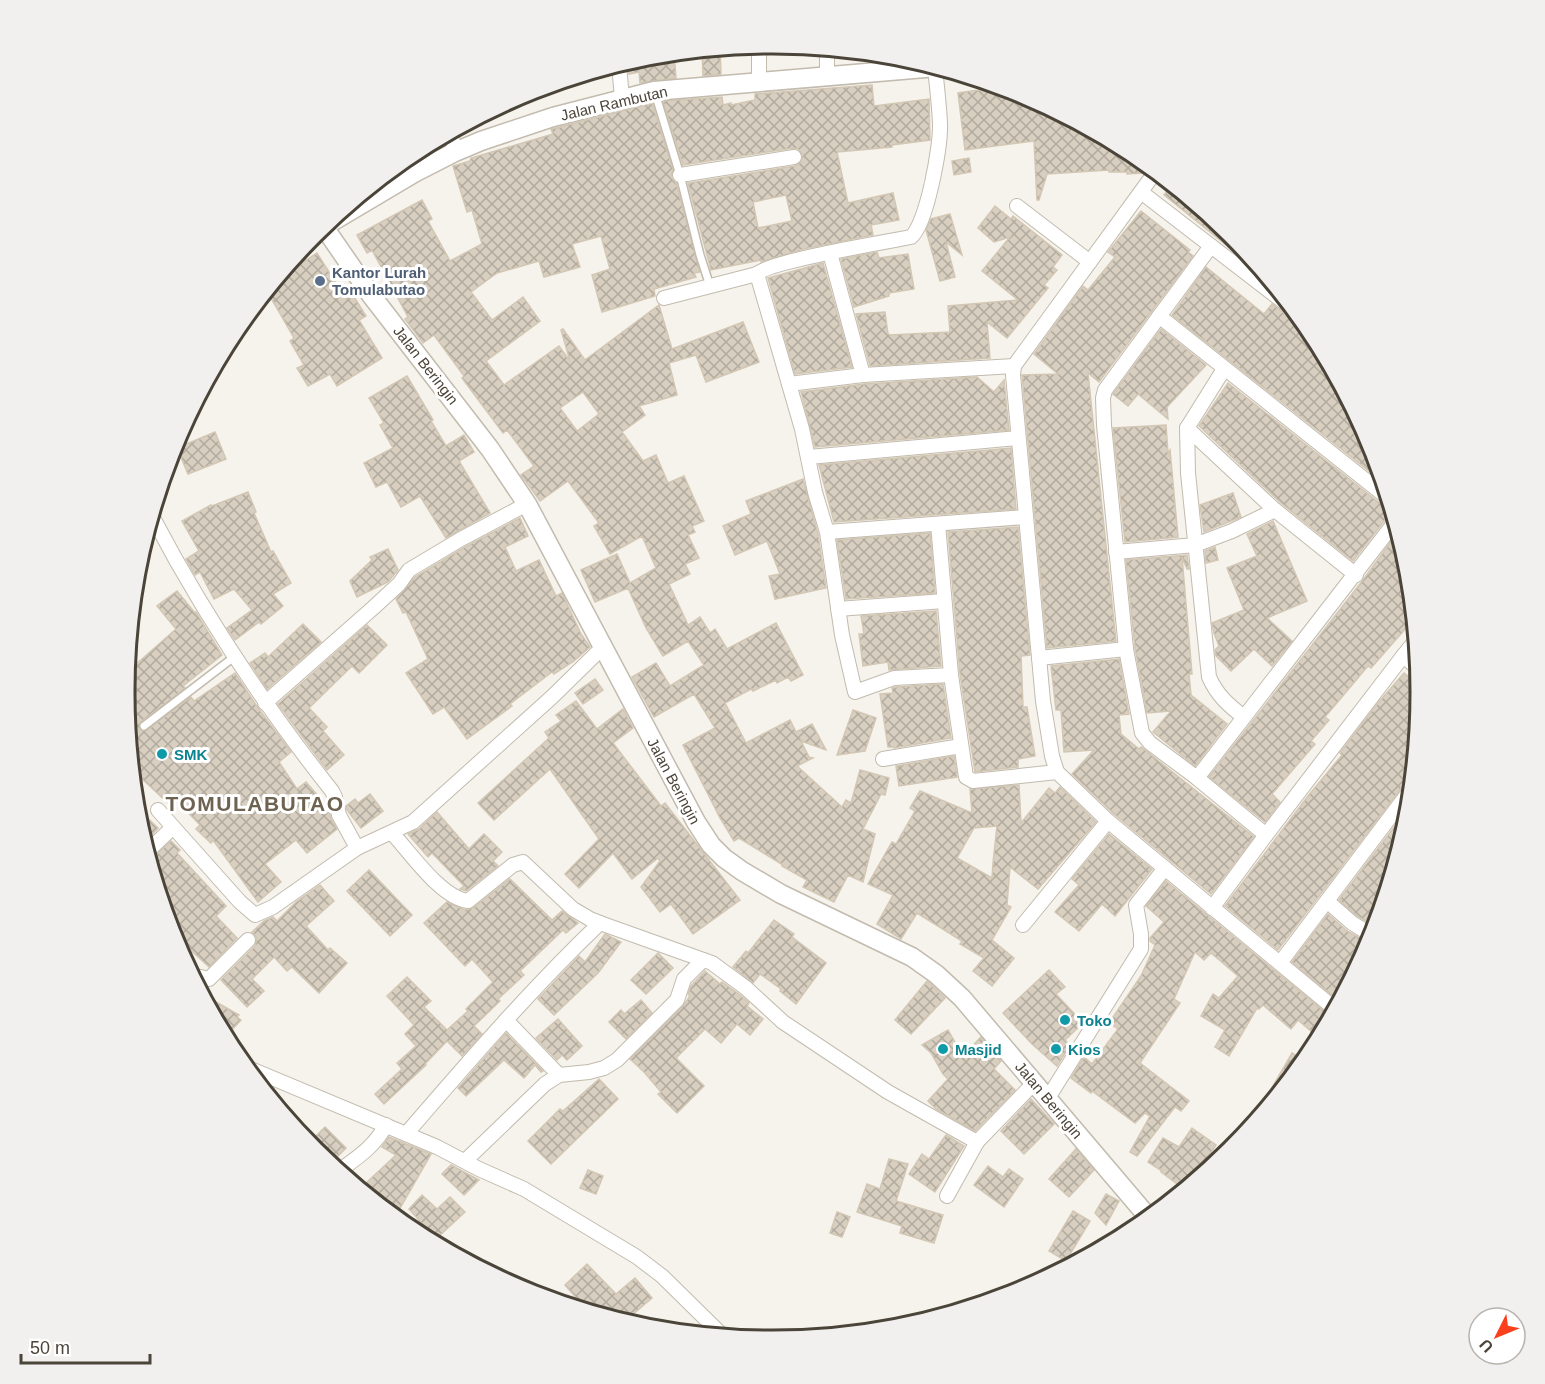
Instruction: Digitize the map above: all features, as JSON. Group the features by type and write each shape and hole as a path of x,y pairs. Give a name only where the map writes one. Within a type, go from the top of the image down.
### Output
{"street":[{"path":"759,54 759,82"},
{"path":"827,56 827,76"},
{"name":"Jalan Rambutan","path":"361,205 414,173 481,141 553,117 622,99 654,92 910,69"},
{"path":"620,73 622,99"},
{"path":"664,298 757,274 767,268 911,237 918,230 937,161 940,125 937,76"},
{"path":"452,140 454,152"},
{"path":"680,175 794,157"},
{"path":"1151,179 1014,366 1013,386 1048,738 1057,772 1108,821 1329,1004"},
{"path":"1141,192 1266,288"},
{"path":"1017,206 1090,262"},
{"name":"Jalan Beringin","path":"327,235 490,449 527,504 696,822 711,845 724,858 781,894 912,957 936,974 962,998 1143,1211"},
{"path":"1211,246 1110,384 1103,398 1104,425 1126,649 1142,733 1150,743 1266,835"},
{"path":"830,253 863,375"},
{"path":"757,274 809,458 826,532 842,635 855,692 894,678 951,675"},
{"path":"1159,316 1378,490"},
{"path":"789,384 863,375 1014,366"},
{"path":"1224,369 1187,428 1188,473 1209,677 1221,698 1244,717"},
{"path":"1187,428 1275,510 1356,575"},
{"path":"809,458 1018,438"},
{"path":"265,703 399,584 409,570 527,504"},
{"path":"1116,552 1195,545 1232,531 1275,510"},
{"path":"826,532 1026,517"},
{"path":"938,524 951,675 966,777 974,781 1057,772"},
{"path":"157,525 172,555 234,657 265,703 332,791 339,815 357,848"},
{"path":"1197,778 1390,529"},
{"path":"838,609 944,600"},
{"path":"158,810 240,902 255,915 273,907 357,848 413,822 552,697 603,647"},
{"path":"1039,658 1126,649"},
{"path":"1212,908 1409,649"},
{"path":"1403,656 1409,661"},
{"path":"883,759 961,746"},
{"path":"1280,963 1400,804"},
{"path":"1023,925 1108,821"},
{"path":"154,846 172,828"},
{"path":"392,833 424,870 453,897 468,901 513,865 523,862 573,909 590,919 703,960 724,970 783,1022 797,1029 855,1071 977,1142"},
{"path":"1048,1098 1141,949 1142,934 1136,905 1165,868"},
{"path":"1327,901 1364,930"},
{"path":"406,1134 506,1020 600,922"},
{"path":"202,977 209,979 248,940"},
{"path":"465,1161 545,1084 559,1075 589,1072 603,1068 616,1060 677,1000 684,979 703,960"},
{"path":"506,1020 559,1075"},
{"path":"261,1073 386,1125 524,1189 637,1257 662,1276 714,1327"},
{"path":"947,1196 977,1142 1035,1082"},
{"path":"346,1166 371,1148 386,1125"}],"lane":[{"path":"654,92 680,175 710,286"},
{"path":"144,726 234,657"}],"building":[{"path":"720,56 721,74 703,76 702,58"},
{"path":"675,61 676,78 640,83 639,72 629,74 628,71"},
{"path":"872,85 874,106 929,99 930,140 892,145 892,147 837,152 848,203 893,193 899,220 871,225 873,235 803,249 761,262 761,260 711,270 688,183 795,166 802,161 803,155 798,149 793,148 683,165 663,101 722,97 723,105 731,103 731,105 755,100 755,94","holes":["786,195 792,221 758,228 753,202"]},
{"path":"982,90 1017,103 1092,139 1143,173 1127,174 1127,172 1109,172 1109,170 1047,174 1039,200 1037,200 1034,141 965,150 958,93"},
{"path":"652,103 673,170 671,177 676,183 700,272 694,273 696,277 654,289 655,296 602,312 592,275 610,269 601,236 572,244 580,267 544,277 539,261 497,273 471,292 492,320 523,297 540,321 486,361 504,385 559,346 570,361 561,330 563,329 585,360 659,305 672,349 743,322 759,362 706,382 696,355 669,363 677,395 639,406 645,415 622,432 643,461 656,455 668,483 684,476 704,521 692,526 695,532 688,535 699,558 685,564 690,574 669,584 688,625 700,617 710,633 715,629 727,649 776,623 803,675 791,681 788,677 777,683 776,680 753,691 751,689 725,703 746,743 790,720 796,732 812,724 826,750 801,741 809,757 813,758 797,766 842,807 846,800 851,803 860,770 889,778 885,795 881,794 863,829 875,834 863,882 848,875 834,902 803,887 807,880 739,838 734,841 683,745 715,728 694,694 654,717 632,677 656,663 670,686 704,665 688,641 663,656 646,628 628,588 595,602 581,570 617,554 630,583 656,568 642,536 610,554 594,526 599,523 568,481 540,501 521,475 534,466 507,430 503,433 462,378 464,376 434,335 423,343 405,319 408,317 372,250 367,253 357,235 422,200 432,219 428,221 450,261 482,244 472,210 467,212 453,166 470,161 471,158 553,134 551,129","holes":["583,392 599,414 577,431 560,408"]},
{"path":"969,158 971,172 954,175 952,161"},
{"path":"1167,191 1233,250 1164,195"},
{"path":"995,206 1011,219 1013,216 1062,255 1053,267 1057,270 1044,285 1048,288 1007,338 987,322 990,358 870,366 856,314 885,312 890,335 950,332 948,306 1018,300 982,271 1010,237 994,242 978,228"},
{"path":"1141,211 1190,250 1188,252 1193,256 1099,382 1088,373 1116,641 1047,648 1022,375 1058,374 1034,354 1083,286 1088,290 1115,257 1108,252"},
{"path":"950,214 962,255 946,242 955,277 940,281 926,230 931,219"},
{"path":"877,252 879,258 908,254 914,289 889,293 889,296 854,307 841,259"},
{"path":"317,253 346,299 353,295 366,316 359,320 382,358 337,386 330,374 308,386 297,368 304,365 290,341 294,338 271,298 298,266"},
{"path":"823,263 852,367 795,374 768,278"},
{"path":"1206,267 1264,314 1272,304 1287,315 1325,373 1345,410 1372,473 1172,315"},
{"path":"1161,329 1206,365 1167,407 1168,419 1138,394 1128,406 1113,394"},
{"path":"407,376 446,446 464,435 474,452 459,461 490,513 446,538 420,496 401,507 387,482 376,487 364,463 393,448 380,425 384,423 369,398"},
{"path":"977,377 994,392 1004,380 1009,430 815,447 801,392 864,384"},
{"path":"1228,383 1382,505 1386,518 1353,561 1281,503 1199,426"},
{"path":"1166,425 1178,537 1125,542 1113,428"},
{"path":"215,432 226,459 188,474 180,455 184,445"},
{"path":"1011,448 1016,509 834,522 819,465"},
{"path":"803,479 818,534 826,588 775,599 769,576 780,574 767,541 735,555 723,526 751,514 746,501"},
{"path":"248,492 256,512 254,513 271,552 273,551 291,583 273,594 283,606 261,624 259,622 235,640 227,628 252,610 234,589 214,599 200,572 195,575 186,559 199,551 182,521 211,505"},
{"path":"1233,493 1241,517 1204,532 1200,505"},
{"path":"520,518 528,536 505,547 516,571 539,560 556,596 562,593 581,634 590,647 574,661 554,674 552,672 510,704 512,706 467,739 444,707 433,714 406,673 428,659 406,612 403,613 396,599 415,577"},
{"path":"1273,521 1307,601 1267,618 1292,641 1272,666 1254,649 1231,671 1216,656 1215,650 1219,646 1212,623 1244,610 1227,568 1257,556 1247,534"},
{"path":"1018,527 1030,655 1021,656 1023,707 1027,707 1035,756 1018,759 1018,767 975,772 960,674 948,532"},
{"path":"930,533 935,593 846,599 837,540"},
{"path":"1392,540 1407,627 1371,668 1368,666 1325,717 1329,720 1311,741 1315,744 1272,794 1280,802 1265,822 1209,777"},
{"path":"1215,547 1218,560 1206,563 1205,551"},
{"path":"388,549 398,570 388,582 357,597 350,581 372,560 370,557"},
{"path":"1187,555 1189,569 1182,557 1192,674 1189,674 1191,695 1227,724 1195,766 1153,732 1171,711 1147,713 1135,648 1126,560"},
{"path":"177,591 196,612 222,655 183,686 185,688 141,722 139,729 147,730 191,697 194,701 235,673 291,752 279,762 297,789 306,782 328,807 337,829 307,853 296,840 265,864 281,882 258,902 213,840 211,843 196,829 200,825 177,801 172,807 140,777 136,734 136,665 176,629 157,606"},
{"path":"936,611 941,666 889,670 888,662 863,666 859,634 864,634 861,616"},
{"path":"303,624 321,642 267,689 250,663 265,653 268,657"},
{"path":"367,625 387,645 359,673 352,666 309,708 327,727 323,731 344,755 327,770 278,704"},
{"path":"1119,659 1129,714 1119,715 1121,734 1139,749 1141,747 1254,837 1211,894 1114,814 1072,774 1094,750 1064,752 1061,710 1056,710 1051,666"},
{"path":"1404,673 1410,678 1409,734 1403,785 1278,950 1225,906 1342,755 1340,753"},
{"path":"595,679 603,690 583,704 575,693"},
{"path":"943,684 951,738 894,748 888,747 880,694 893,693 892,688 896,687"},
{"path":"576,701 597,729 623,709 633,728 613,743 661,806 665,803 740,900 693,934 671,904 660,912 641,887 660,861 658,858 632,879 613,853 579,888 565,874 599,839 550,769 494,820 478,803 549,738 545,732 561,721 556,715"},
{"path":"853,710 876,718 865,751 837,755"},
{"path":"954,756 957,777 899,786 896,766"},
{"path":"1019,785 1021,823 1049,788 1055,793 1060,787 1096,822 1038,889 1010,867 1007,905 1011,907 992,940 1014,958 992,986 973,971 984,958 960,944 962,941 917,913 901,939 877,924 893,895 868,884 892,842 896,844 915,811 910,808 920,791 972,813 970,789","holes":["997,826 992,878 957,858 974,828"]},
{"path":"370,794 383,811 361,828 346,806 355,799 358,803"},
{"path":"437,812 469,849 484,834 502,852 493,861 498,866 466,891 460,889 464,886 432,853 428,857 408,834 419,829"},
{"path":"147,818 158,828 151,835"},
{"path":"1396,824 1389,857 1367,922 1339,900"},
{"path":"1109,834 1152,869 1115,916 1102,904 1079,931 1055,912 1079,885 1072,879"},
{"path":"171,841 180,850 177,853 226,906 216,916 237,938 209,967 188,948 168,897 156,855"},
{"path":"369,870 412,915 390,936 347,891"},
{"path":"510,879 552,920 562,911 578,923 566,933 563,930 520,971 524,975 474,1026 482,1034 462,1056 447,1041 426,1065 384,1104 375,1094 402,1069 397,1063 416,1046 405,1034 414,1025 387,996 407,977 431,1001 424,1007 447,1030 468,1011 466,1009 493,982 472,959 465,966 424,923 447,902 465,910 473,908"},
{"path":"1166,881 1325,1012 1312,1032 1298,1020 1291,1029 1263,1005 1257,1008 1229,1056 1215,1047 1225,1030 1201,1016 1213,994 1219,998 1238,976 1211,953 1204,960 1195,952 1174,999 1180,1003 1140,1063 1189,1101 1181,1111 1175,1107 1137,1156 1130,1152 1150,1116 1145,1113 1135,1123 1071,1078 1084,1057 1092,1064 1118,1029 1109,1023 1141,976 1155,945 1150,938 1164,922 1146,906"},
{"path":"320,885 334,901 306,926 328,950 330,948 347,963 319,993 292,967 287,971 274,957 252,979 264,991 247,1007 221,980 255,946 257,938 252,932 264,921 273,917 277,921 296,902"},
{"path":"1328,914 1347,931 1361,939 1333,996 1292,962"},
{"path":"774,920 794,934 792,937 826,963 796,1004 780,991 781,989 760,974 753,983 733,967 746,951 748,953"},
{"path":"605,934 621,942 598,973 554,1015 538,999 579,956 585,962"},
{"path":"658,953 673,968 646,994 631,980"},
{"path":"1049,970 1065,987 1056,994 1083,1023 1065,1040 1070,1045 1057,1066 1032,1044 1003,1013"},
{"path":"705,971 720,984 722,982 740,995 749,1003 747,1006 763,1019 750,1035 737,1024 721,1043 705,1029 676,1058 704,1086 677,1113 658,1094 661,1092 644,1072 630,1059 683,1006 690,996 688,994 691,986"},
{"path":"927,981 945,998 911,1034 895,1020"},
{"path":"641,1000 652,1013 626,1039 609,1022 621,1010 624,1014"},
{"path":"215,1001 239,1015 237,1017 241,1020 232,1030"},
{"path":"558,1019 582,1046 567,1060 562,1055 557,1060 536,1038"},
{"path":"948,1030 963,1056 981,1037 1001,1061 994,1069 1015,1090 975,1131 936,1109 928,1101 948,1079 931,1053 922,1045"},
{"path":"506,1033 543,1071 541,1072 535,1065 524,1078 504,1060 466,1096 458,1088"},
{"path":"1292,1053 1296,1056 1279,1080 1270,1091"},
{"path":"599,1079 618,1099 551,1164 528,1141 560,1109 563,1111"},
{"path":"1031,1099 1054,1124 1024,1154 1001,1131"},
{"path":"325,1127 346,1148 336,1158 315,1137"},
{"path":"1192,1128 1216,1145 1206,1160 1178,1184 1148,1162 1163,1138 1179,1147"},
{"path":"946,1135 964,1146 935,1192 909,1174 922,1154 929,1159"},
{"path":"389,1137 431,1154 400,1209 366,1183 396,1155 382,1147"},
{"path":"1076,1149 1094,1170 1069,1197 1049,1179"},
{"path":"889,1159 908,1164 896,1201 943,1215 934,1243 900,1233 902,1226 857,1212 867,1184 880,1189"},
{"path":"451,1165 479,1180 464,1195 442,1174"},
{"path":"988,1166 1003,1177 1009,1169 1023,1179 1004,1207 974,1185"},
{"path":"588,1170 603,1176 596,1194 580,1188"},
{"path":"1106,1194 1119,1201 1106,1225 1095,1213"},
{"path":"422,1195 437,1209 450,1197 465,1212 439,1236 425,1226 409,1209"},
{"path":"1073,1211 1090,1221 1068,1257 1063,1260 1049,1251"},
{"path":"837,1212 850,1217 842,1237 830,1233"},
{"path":"587,1264 616,1294 635,1278 652,1298 633,1314 577,1299 565,1285"}],"place":[{"name":"Kantor Lurah Tomulabutao","path":"320,281"},
{"name":"SMK","path":"162,754"},
{"name":"Toko","path":"1065,1020"},
{"name":"Masjid","path":"943,1049"},
{"name":"Kios","path":"1056,1049"}],"district":[{"name":"TOMULABUTAO","path":"255,803"}]}
